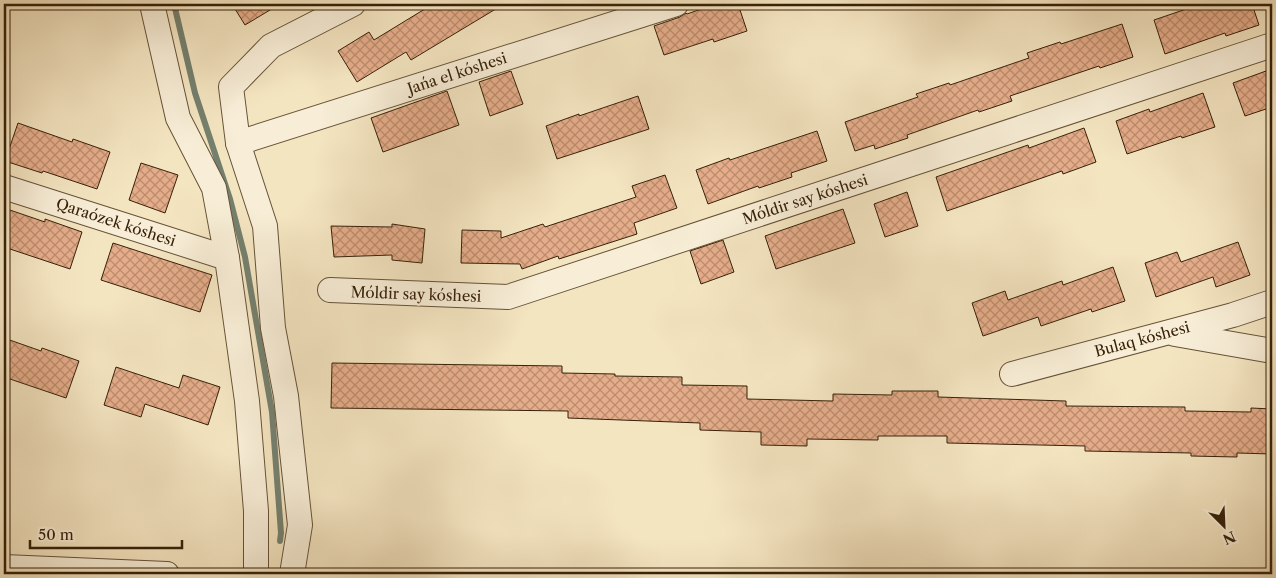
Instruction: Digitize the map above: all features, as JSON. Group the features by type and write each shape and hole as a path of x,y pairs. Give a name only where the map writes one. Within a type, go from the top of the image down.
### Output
{"street":[{"path":"152,4 178,118 214,188 228,258 248,401 256,512 256,574"},
{"path":"292,574 300,525 286,396 273,328 265,226 238,143 231,86 271,46 353,4"},
{"name":"Jańa el kóshesi","path":"238,143 676,4"},
{"name":"Móldir say kóshesi","path":"330,290 508,298 1272,45"},
{"name":"Qaraózek kóshesi","path":"4,187 228,258"},
{"name":"Bulaq kóshesi","path":"1012,374 1234,315 1272,302"},
{"path":"1168,332 1272,351"},
{"path":"4,567 166,574"}],"building":[{"path":"232,4 280,4 245,25"},
{"path":"433,4 504,4 411,60 406,52 357,82 338,51 369,32 374,40"},
{"path":"716,4 738,4 747,31 714,42 713,39 664,55 654,26 686,13"},
{"path":"1201,4 1252,4 1259,25 1226,36 1225,33 1165,54 1154,20"},
{"path":"1122,24 1133,57 1100,68 1099,66 1010,96 1012,101 979,112 978,110 907,135 908,138 875,149 874,145 855,151 845,122 918,97 916,94 949,83 950,85 1029,58 1027,53"},
{"path":"511,71 523,104 490,116 479,82"},
{"path":"1266,71 1272,89 1272,107 1245,116 1233,83"},
{"path":"447,91 459,125 383,152 371,118"},
{"path":"1203,93 1215,127 1127,154 1116,121 1149,109 1150,112"},
{"path":"638,96 649,129 557,159 546,126"},
{"path":"18,123 72,142 73,139 110,152 97,189 5,161"},
{"path":"1084,128 1096,162 1063,174 1062,171 947,211 936,177 1028,145 1029,148"},
{"path":"817,131 827,161 791,173 792,177 759,188 758,186 708,204 696,170"},
{"path":"141,163 178,175 165,213 129,200"},
{"path":"665,175 677,208 634,223 637,234 559,259 558,256 522,269 520,264 461,263 462,230 501,231 501,238 543,224 545,227 636,197 632,186"},
{"path":"907,192 918,226 885,237 874,204"},
{"path":"4,208 45,222 45,219 82,232 70,269 4,247"},
{"path":"843,209 855,243 776,269 765,236"},
{"path":"392,224 425,229 422,263 392,260 392,255 334,257 331,226 392,227"},
{"path":"723,240 734,272 701,284 690,251"},
{"path":"1238,242 1250,275 1216,287 1213,277 1156,297 1145,263 1177,252 1181,262"},
{"path":"113,243 212,275 200,312 101,280"},
{"path":"1113,267 1125,301 1092,312 1091,309 1041,326 1038,317 983,336 972,303 1005,291 1008,300 1062,281 1063,285"},
{"path":"4,338 41,351 42,348 79,361 66,398 4,377"},
{"path":"332,363 562,366 562,373 682,377 682,385 747,386 747,399 833,401 833,394 892,395 892,391 938,391 938,397 1066,401 1066,406 1185,407 1185,411 1251,412 1251,408 1272,409 1272,454 1237,453 1237,457 1191,456 1191,453 1085,451 1085,446 947,443 947,436 878,436 878,440 807,439 807,446 761,445 761,432 700,430 700,423 568,418 568,411 331,408"},
{"path":"116,367 179,388 183,375 220,387 208,425 145,404 141,417 104,405"}],"waterway":[{"path":"174,4 195,93 230,199 245,257 272,412 280,541"}]}
